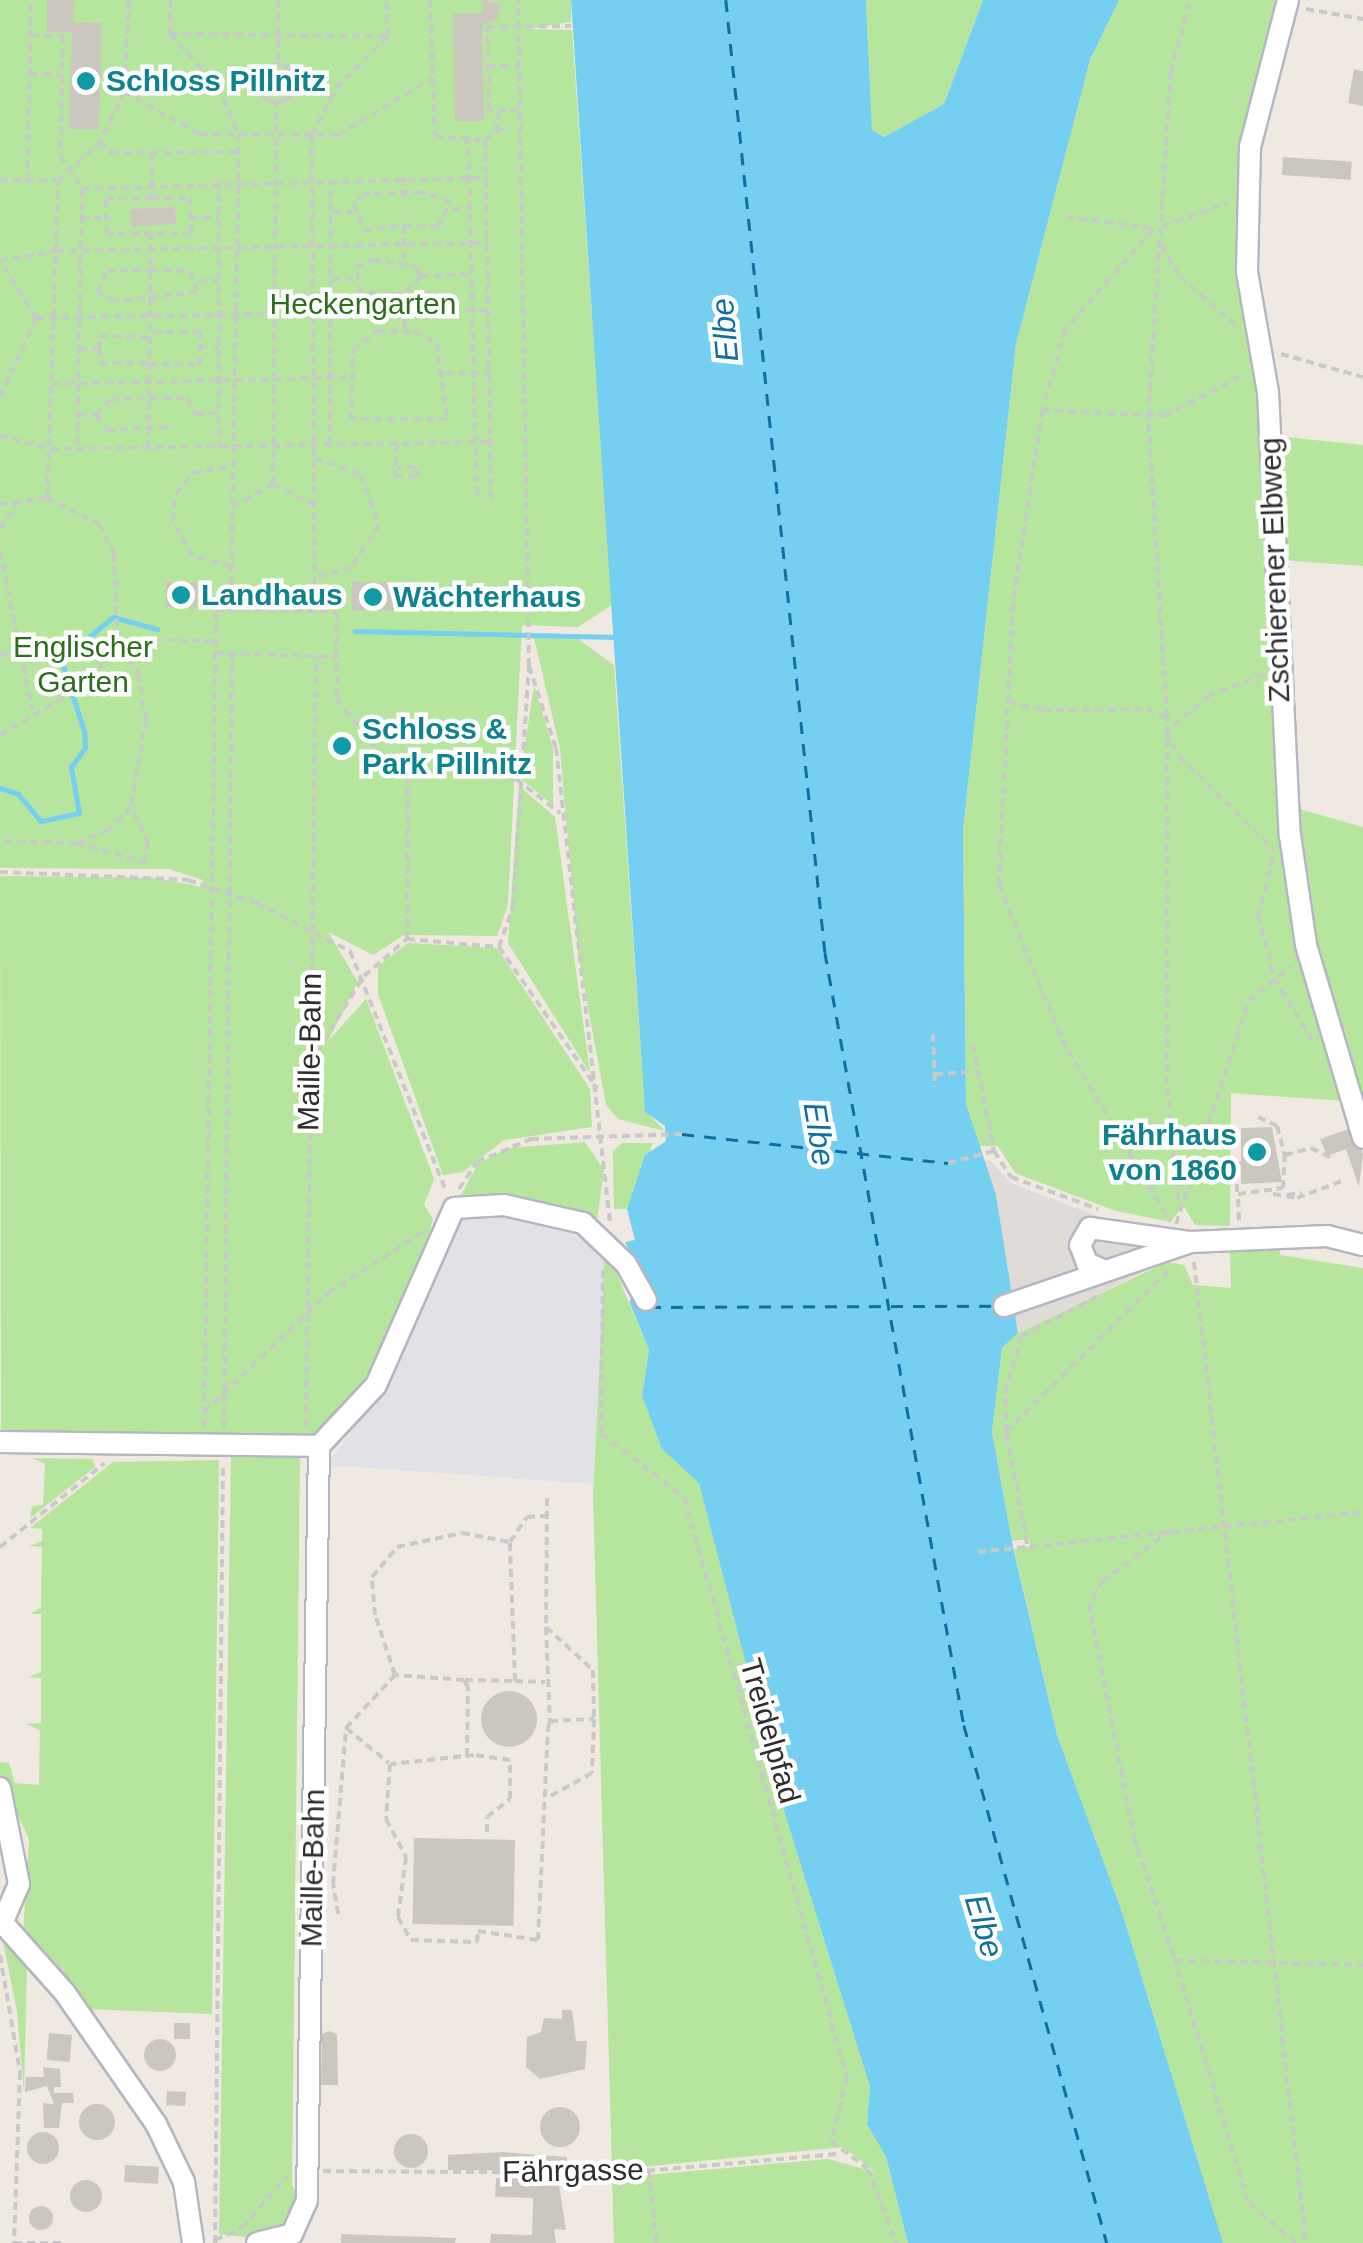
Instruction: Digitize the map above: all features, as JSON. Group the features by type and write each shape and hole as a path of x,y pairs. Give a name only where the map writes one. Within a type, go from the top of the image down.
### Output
{"street":[{"name":"Zschierener Elbweg","path":"1287,3 1253,132 1247,272 1265,355 1287,850 1306,945 1363,1138"},
{"path":"0,1442 312,1447 350,1419 396,1351 448,1216 544,1212 605,1239 646,1300"},
{"path":"1106,1282 1086,1263 1080,1245 1090,1228 1186,1243 1240,1235 1328,1236 1363,1245"},
{"path":"1004,1306 1106,1282 1186,1243"},
{"name":"Maille-Bahn","path":"257,2243 280,2242 299,2228 312,1447"},
{"path":"0,1788 3,1822 19,1884 2,1921 156,2124 184,2182 193,2243"}],"path":[{"path":"27,180 31,0"},
{"path":"0,180 58,181 100,142 124,92 129,0"},
{"path":"171,0 170,34 218,87 238,134 234,181 231,610"},
{"path":"273,484 274,180 278,135 276,103 258,82 278,64 278,0"},
{"path":"316,611 312,135 336,88 388,36 388,0"},
{"path":"430,0 434,136 486,140 508,124"},
{"path":"498,947 513,906 516,779 529,666 518,0"},
{"path":"1190,0 1171,73 1148,417 1166,718 1167,1085 1178,1200 1224,1526 1306,2243"},
{"path":"1287,3 1363,19"},
{"path":"519,110 489,110 487,27 572,26"},
{"path":"170,34 388,36"},
{"path":"31,35 63,36 60,156 82,188 77,449"},
{"path":"276,103 296,87 290,68 278,64"},
{"path":"488,66 518,66"},
{"path":"30,74 62,75"},
{"path":"124,92 200,134 338,136 432,78"},
{"path":"492,136 500,110"},
{"path":"468,136 477,496"},
{"path":"486,140 491,499"},
{"path":"100,142 111,152 236,152"},
{"path":"152,154 152,198"},
{"path":"82,188 469,173 487,178"},
{"path":"403,176 404,197"},
{"path":"330,445 332,180"},
{"path":"47,498 58,181"},
{"path":"218,181 219,447"},
{"path":"1066,217 1162,228 1249,190"},
{"path":"353,212 364,194 404,197 436,192 453,209"},
{"path":"190,198 190,217 191,233 106,234 106,199 190,198"},
{"path":"353,212 364,230 404,224 438,227 453,209 471,208"},
{"path":"332,212 353,212"},
{"path":"190,217 218,218"},
{"path":"81,218 106,218"},
{"path":"404,224 404,261"},
{"path":"1154,229 1066,330 1042,410 1013,604 999,885 1062,1040 1186,1243"},
{"path":"148,448 151,234"},
{"path":"36,318 0,260 56,251 488,243"},
{"path":"1161,244 1180,277 1265,355 1363,377"},
{"path":"353,279 365,262 404,261 422,276"},
{"path":"200,280 192,296 108,300 98,281 107,271 150,270 190,270 200,280 218,280"},
{"path":"353,279 361,293 403,294 422,276 474,274"},
{"path":"331,279 353,279"},
{"path":"403,294 405,330"},
{"path":"36,318 490,310"},
{"path":"0,397 36,318"},
{"path":"405,330 436,343 445,373 447,420 351,420 359,340 405,330"},
{"path":"200,332 200,347 200,365 100,362 100,336 200,332"},
{"path":"200,347 218,347"},
{"path":"79,349 100,349"},
{"path":"1042,410 1148,417 1205,399 1265,355"},
{"path":"445,373 491,373"},
{"path":"53,384 354,377"},
{"path":"78,416 96,415 111,399 148,404 187,398 196,414 218,413"},
{"path":"96,415 106,430 174,426"},
{"path":"0,436 51,449 492,442"},
{"path":"397,444 398,479 418,477 415,467 398,467"},
{"path":"314,458 361,476 378,524 351,568 315,577"},
{"path":"232,466 205,467 183,482 172,521 192,556 232,565"},
{"path":"273,484 314,506"},
{"path":"232,507 273,484"},
{"path":"0,504 47,498 99,524 114,554 118,610 117,636 80,691 32,710 0,735"},
{"path":"0,528 17,502"},
{"path":"0,551 16,650 32,710"},
{"path":"203,1446 216,610 336,610 335,656 345,714 408,773 407,939"},
{"path":"0,841 77,843 144,862 148,843 132,807 146,719 138,673 117,636"},
{"path":"166,640 215,637"},
{"path":"0,656 16,650"},
{"path":"215,653 335,656"},
{"name":"Maille-Bahn","path":"312,1447 307,1315 308,1064 316,656"},
{"path":"529,666 548,707 602,1134 605,1239"},
{"path":"1166,732 1210,695 1278,669"},
{"path":"1007,701 1166,718"},
{"path":"1166,732 1179,756 1287,850 1258,914 1274,978 1317,1047"},
{"path":"408,773 446,766 516,779 560,814"},
{"path":"77,843 108,830 132,807"},
{"path":"0,872 155,874 211,886 312,928 350,951 364,976 448,1216"},
{"path":"308,1064 364,976 407,939 498,947"},
{"path":"1178,1200 1248,1001 1306,945"},
{"path":"498,947 596,1088"},
{"path":"933,1034 936,1088"},
{"path":"973,1045 990,1160"},
{"path":"935,1074 976,1072"},
{"path":"1258,1117 1277,1126 1285,1155 1286,1181 1273,1194"},
{"path":"204,1412 372,1260 448,1216 477,1162 507,1146 602,1134 682,1134"},
{"path":"1285,1155 1310,1148 1334,1159"},
{"path":"948,1163 991,1152"},
{"path":"991,1152 1010,1176 1108,1213"},
{"path":"1240,1235 1236,1164 1242,1163"},
{"path":"1238,1194 1287,1196 1342,1181"},
{"path":"1158,1225 1186,1243"},
{"name":"Treidelpfad","path":"605,1239 600,1434 684,1497 847,2076 831,2122 838,2154"},
{"path":"1006,1432 1186,1243"},
{"path":"1153,1270 1169,1262"},
{"path":"1026,1544 1006,1432 1011,1356 1023,1332 1106,1282"},
{"path":"0,1547 112,1457"},
{"path":"390,1764 386,1818 406,1856 398,1917 411,1940 478,1942 478,1931 538,1940 548,1798 541,1754 550,1721 545,1682 547,1498"},
{"path":"978,1552 1363,1512"},
{"path":"515,1682 510,1542 527,1517 547,1516"},
{"path":"1171,1530 1104,1580 1090,1602 1134,1837 1248,2202 1296,2243"},
{"path":"395,1675 372,1592 385,1558 428,1536 510,1542"},
{"path":"546,1627 592,1670 594,1719 592,1773 548,1798"},
{"path":"395,1675 545,1682"},
{"path":"338,1914 333,1884 346,1728 395,1675"},
{"path":"464,1680 468,1756"},
{"path":"550,1721 594,1719"},
{"path":"346,1728 390,1764 468,1756 510,1760 510,1799 490,1812 486,1832"},
{"path":"0,1955 20,2072 14,2243 63,2243"},
{"path":"1174,1960 1363,1965"},
{"path":"838,2154 868,2170 896,2243"},
{"name":"Fährgasse","path":"302,2168 649,2170 838,2154"},
{"path":"215,2240 242,2228 302,2168"},
{"path":"649,2170 656,2243"}],"shaded area":[{"path":"990,1160 1011,1183 1108,1220 1191,1238 1192,1248 1018,1333 984,1162"},
{"path":"506,1212 605,1246 593,1484 327,1465 382,1388 459,1217"}],"green space":[{"name":"Schloss & Park Pillnitz","path":"0,0 571,0 571,22 526,29 572,30 612,605 578,627 522,625 508,905 497,936 404,935 373,955 328,932 358,982 328,1041 366,999 434,1179 424,1205 433,1219 410,1307 370,1383 308,1438 1,1431 0,876 156,878 202,887 203,880 168,869 0,868"},
{"path":"866,0 983,0 944,104 884,137 872,130"},
{"path":"1119,0 1283,0 1244,149 1292,807 1363,827 1363,1150 1345,1101 1231,1093 1230,1226 1195,1225 1183,1205 1171,1222 1116,1211 1015,1173 998,1146 979,1146 966,1105 963,830 1016,344 1090,60"},
{"path":"1275,436 1363,445 1363,566 1281,560"},
{"path":"534,638 578,639 614,665 645,1111 665,1131 618,1119 606,1105 578,952 560,749"},
{"path":"534,686 553,748 553,805 520,778"},
{"path":"519,786 555,817 590,1073 508,943"},
{"path":"408,943 497,948 590,1089 592,1127 504,1140 463,1172 443,1175 378,994 378,966"},
{"path":"585,1142 604,1170 597,1220 525,1197 461,1195 478,1164 508,1148"},
{"path":"622,1143 653,1143 627,1209 614,1209 613,1151"},
{"path":"1279,1243 1280,1255 1363,1268 1363,2243 1223,2243 1121,1909 1057,1735 1014,1549 1030,1546 1029,1539 1012,1541 992,1432 1002,1348 1018,1333 1167,1262 1184,1265 1193,1285 1231,1288 1230,1252"},
{"path":"605,1246 649,1350 642,1396 662,1449 699,1482 784,1811 870,2087 867,2124 886,2157 908,2243 614,2243 612,2178 828,2159 875,2172 843,2147 612,2170 593,1495"},
{"path":"231,1454 300,1455 292,2185 301,2197 299,2216 276,2235 252,2238 219,2234"},
{"path":"32,1458 93,1459 95,1467 30,1518 32,1506 43,1505 45,1464"},
{"path":"219,1460 212,2014 85,2009 23,1934 29,1839 0,1778 0,1762 9,1763 15,1783 39,1785 40,1730 26,1724 41,1723 41,1678 28,1677 41,1672 41,1614 30,1614 41,1608 42,1547 29,1546 42,1541 42,1529 30,1528 113,1462"},
{"path":"2,1936 27,1964 24,2092 17,2012"}],"water":[{"name":"Elbe","path":"571,0 866,0 872,130 884,137 944,104 983,0 1119,0 1090,60 1016,344 963,830 966,1104 996,1195 1018,1333 1002,1348 992,1432 1013,1547 1057,1735 1121,1909 1223,2243 908,2243 886,2157 867,2124 870,2087 784,1811 699,1483 662,1449 642,1396 649,1350 629,1301 650,1288 625,1242 635,1240 627,1209 645,1155 666,1141 665,1126 645,1112"}],"building":[{"name":"Schloss Pillnitz","path":"47,0 74,0 73,22 102,23 99,129 69,129 72,32 47,32"},
{"path":"482,0 501,4 497,19 482,25 484,121 455,121 453,14 482,13"},
{"path":"1354,69 1363,71 1363,106 1348,103"},
{"path":"1283,157 1352,162 1351,180 1282,175"},
{"path":"175,207 176,224 131,226 130,209"},
{"name":"Landhaus","path":"166,582 197,582 197,607 166,607"},
{"name":"Wächterhaus","path":"352,582 394,583 394,611 352,610"},
{"path":"498,586 507,590 511,599 507,608 498,612 489,608 485,599 489,590"},
{"name":"Fährhaus von 1860","path":"1272,1127 1282,1182 1241,1184 1241,1128"},
{"path":"1354,1127 1363,1154 1359,1187 1346,1149 1327,1156 1320,1139"},
{"path":"509,1691 529,1699 537,1719 529,1739 509,1747 489,1739 481,1719 489,1699"},
{"path":"414,1838 515,1840 513,1926 412,1924"},
{"path":"562,2010 572,2010 576,2041 587,2041 585,2069 540,2079 526,2067 527,2037 541,2032 544,2018 562,2019"},
{"path":"174,2023 190,2023 190,2039 174,2039"},
{"path":"49,2033 72,2035 70,2062 47,2060"},
{"path":"322,2034 337,2034 338,2085 321,2085"},
{"path":"160,2039 171,2044 176,2055 171,2066 160,2071 149,2066 144,2055 149,2044"},
{"path":"43,2067 60,2069 61,2087 54,2087 54,2093 73,2093 74,2103 62,2103 59,2128 44,2128 43,2103 54,2104 47,2086 25,2092 26,2077 44,2077"},
{"path":"167,2091 186,2092 185,2106 166,2105"},
{"path":"97,2104 110,2109 115,2122 110,2135 97,2140 84,2135 79,2122 84,2109"},
{"path":"560,2107 574,2113 580,2127 574,2141 560,2147 546,2141 540,2127 546,2113"},
{"path":"43,2132 54,2137 59,2148 54,2159 43,2164 32,2159 27,2148 32,2137"},
{"path":"411,2134 423,2139 428,2151 423,2163 411,2168 399,2163 394,2151 399,2139"},
{"path":"503,2152 567,2157 567,2171 448,2170 448,2155"},
{"path":"125,2165 159,2167 158,2184 124,2182"},
{"path":"496,2178 558,2179 566,2230 554,2229 556,2243 490,2243 491,2234 532,2235 533,2198 495,2197"},
{"path":"86,2180 97,2185 102,2196 97,2207 86,2212 75,2207 70,2196 75,2185"},
{"path":"36,2206 46,2206 53,2218 46,2230 36,2230 29,2223 29,2213"},
{"path":"341,2234 456,2238 455,2243 341,2243"}],"waterway":[{"path":"0,788 18,794 41,821 79,813 71,767 85,748 84,731 61,660 113,617 157,629"},
{"path":"355,631 617,637"}],"ferry route":[{"path":"726,0 825,952 964,1725 1107,2243"},
{"path":"682,1134 948,1163"},
{"path":"649,1307 998,1306"}],"place":[{"name":"Schloss Pillnitz","path":"86,81"},
{"name":"Landhaus","path":"181,595"},
{"name":"Wächterhaus","path":"373,597"},
{"name":"Schloss & Park Pillnitz","path":"342,746"},
{"name":"Fährhaus von 1860","path":"1257,1152"}],"park label":[{"name":"Heckengarten","path":"363,304"},
{"name":"Englischer Garten","path":"83,664"}]}
